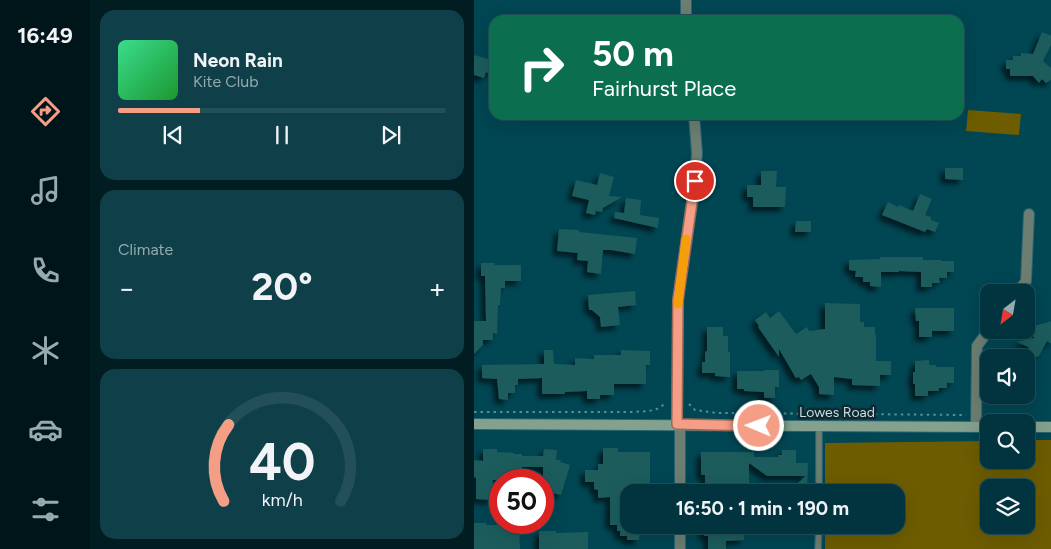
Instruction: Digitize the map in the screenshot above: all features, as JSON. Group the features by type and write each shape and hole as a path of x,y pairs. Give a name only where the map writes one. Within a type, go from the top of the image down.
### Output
{"main road":[{"name":"Lowes Road","path":"474,424 980,426"},
{"path":"1035,427 1051,427"}],"street":[{"path":"686,0 686,15"},
{"path":"680,484 678,300 695,181 697,153 694,120"},
{"path":"1024,284 1026,281 1029,214"},
{"path":"976,426 977,346 982,339"},
{"path":"680,534 680,549"}],"lane":[{"path":"819,426 819,484"},
{"path":"818,534 818,549"}],"path":[{"path":"474,412 638,412 658,409 668,399"},
{"path":"687,402 695,410 717,413 980,415"}],"shaded area":[{"path":"968,110 1021,114 1019,135 966,131"},
{"path":"1035,440 1051,440 1051,549 825,549 825,534 905,534 905,484 825,484 825,443 980,441 980,469 1035,469"}],"building":[{"path":"1042,32 1052,36 1052,43 1043,61 1052,69 1052,79 1046,83 1042,79 1039,83 1033,76 1010,76 1010,69 1006,69 1006,60 1013,60 1013,56 1021,56 1021,53 1033,54"},
{"path":"474,55 488,59 489,73 486,72 484,78 474,75"},
{"path":"945,168 963,168 963,180 945,179"},
{"path":"761,171 777,171 776,187 786,187 785,207 753,207 753,197 747,197 747,185 761,185"},
{"path":"600,173 614,177 609,196 622,197 603,208 602,212 596,211 595,215 586,213 589,200 572,196 576,180 597,185"},
{"path":"920,194 932,199 925,215 939,223 935,232 927,229 925,232 882,215 888,202 913,211"},
{"path":"626,198 641,200 640,215 659,218 658,228 614,218 615,212 624,213"},
{"path":"796,221 811,221 811,232 795,232"},
{"path":"559,229 637,238 635,254 603,250 601,274 587,272 588,261 577,260 578,253 557,251"},
{"path":"880,257 923,257 923,260 954,261 954,272 947,272 947,278 939,278 940,283 932,283 932,287 921,287 921,272 881,272 881,287 870,286 870,282 863,282 863,277 855,277 856,271 849,270 849,260 880,259"},
{"path":"481,263 521,265 521,281 505,281 505,288 501,288 500,305 498,305 497,334 493,333 493,340 483,340 483,345 474,354 474,321 486,321 485,276 481,276"},
{"path":"635,291 636,305 618,307 620,325 601,327 600,317 592,310 589,310 588,295"},
{"path":"825,303 860,304 860,322 864,322 864,327 875,327 876,361 891,361 891,375 880,375 880,386 852,385 852,379 834,377 834,395 819,394 819,387 811,374 801,380 799,377 796,378 779,349 779,357 755,320 766,312 770,318 779,311 796,334 807,327 809,331 825,329"},
{"path":"915,308 954,308 954,331 932,331 932,337 919,337 919,321 916,321"},
{"path":"1052,321 1052,344 1047,341 1039,356 1035,357 1035,349 1029,349 1017,342 1035,339 1035,326"},
{"path":"707,327 723,327 723,336 728,336 730,377 715,376 715,373 702,373 702,362 705,362 705,352 707,351"},
{"path":"544,350 553,350 554,364 575,365 575,358 594,359 594,355 621,355 621,350 650,351 650,365 646,365 646,384 614,384 614,395 600,395 600,399 587,399 587,391 565,392 565,394 542,394 542,378 518,379 518,385 515,385 515,393 508,393 508,400 499,399 497,379 482,378 482,365 544,364"},
{"path":"929,360 929,365 936,365 936,367 954,367 954,383 947,383 947,388 939,388 939,391 928,391 928,396 915,396 913,372 915,372 915,361"},
{"path":"779,370 779,387 775,387 775,398 764,398 764,392 737,389 737,371"},
{"path":"603,448 618,448 618,452 650,452 650,483 620,484 620,531 617,531 617,525 610,525 610,497 598,498 598,490 594,489 594,482 585,482 585,470 598,470 598,464 603,464"},
{"path":"483,449 497,449 497,452 522,454 522,456 543,456 544,449 557,450 556,460 561,460 560,462 570,465 561,495 554,493 554,469 522,467 522,469 489,469 489,500 476,499 474,460 483,461"},
{"path":"782,450 796,450 796,463 808,463 807,484 796,484 806,476 767,476 749,463 749,484 705,484 705,475 701,475 701,452 754,452 754,457 778,457 778,455 782,455"},
{"path":"474,523 486,523 486,525 489,525 489,534 519,534 520,549 474,549"},
{"path":"554,531 556,533 588,532 588,549 539,549 539,534 554,534"},
{"path":"620,534 639,534 639,540 627,540 627,536 620,536"},
{"path":"704,534 744,534 744,540 726,541 726,549 708,549 708,536 704,536"}],"slow traffic":[{"path":"678,304 686,239"}],"route":[{"path":"695,181 678,300 677,424 759,426"}]}
